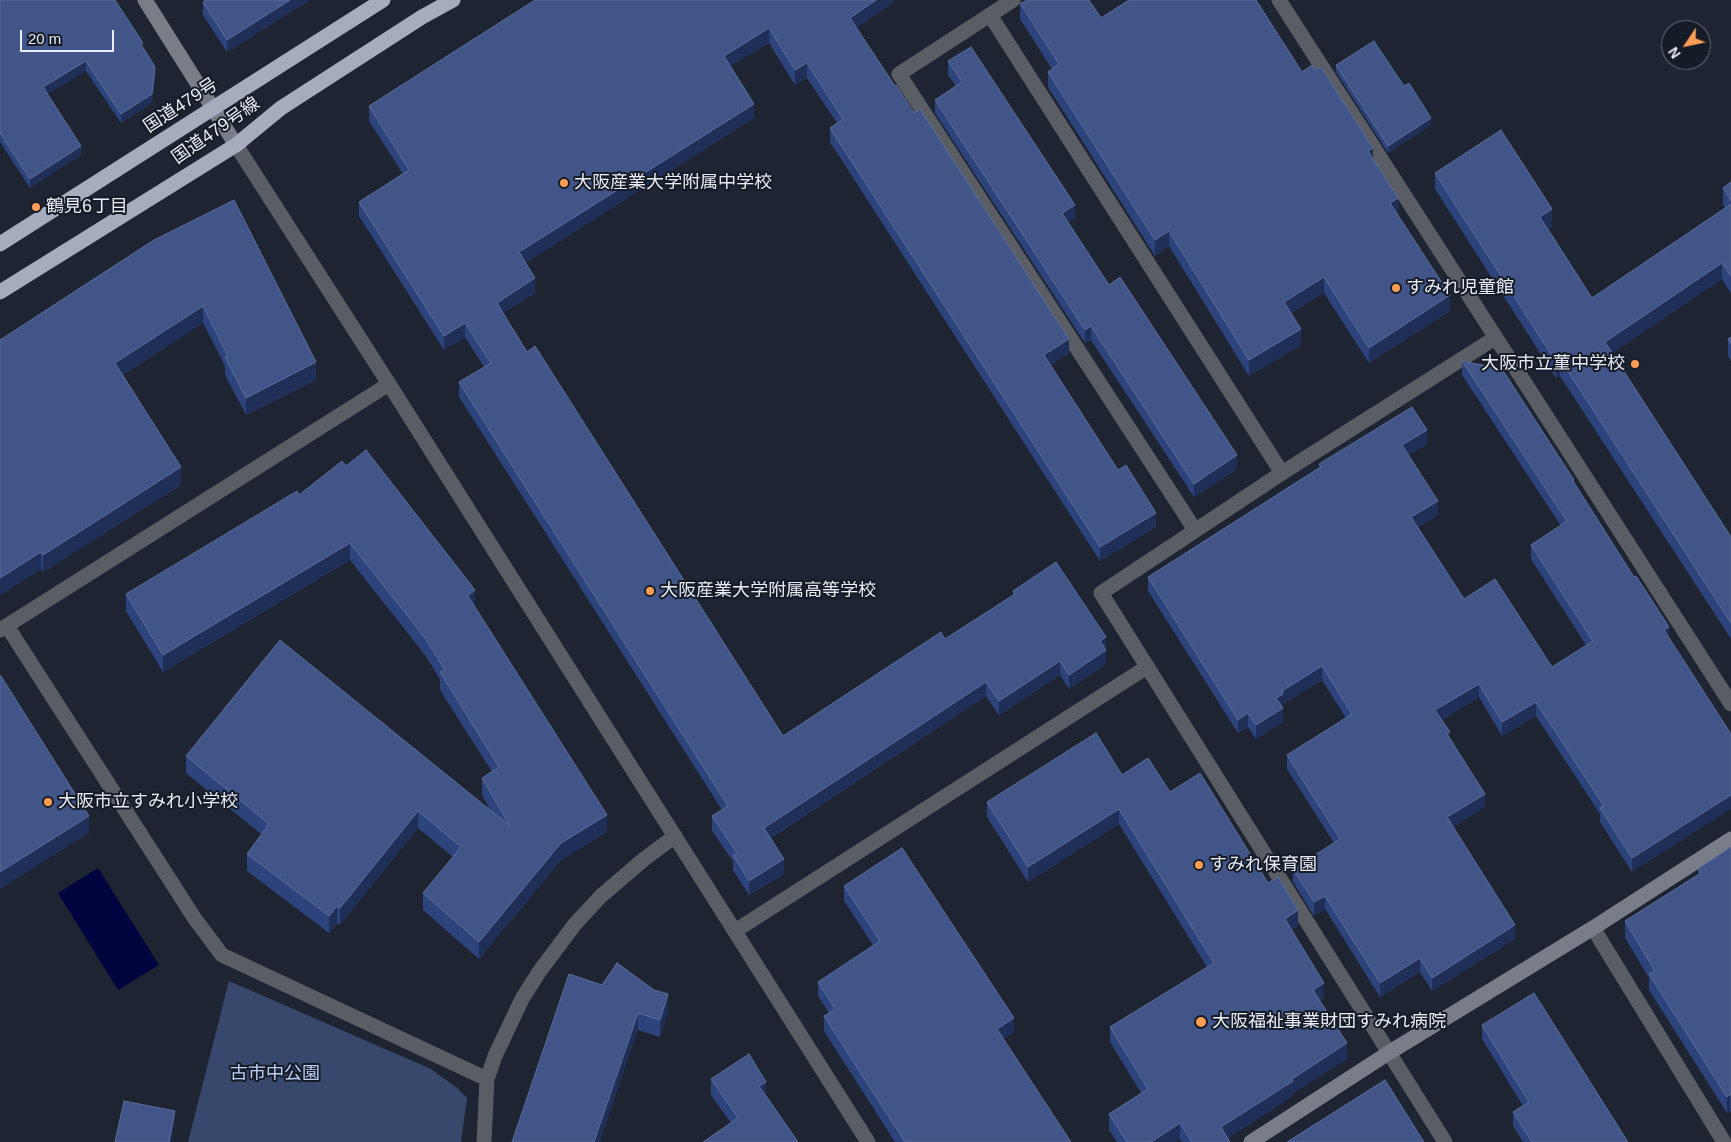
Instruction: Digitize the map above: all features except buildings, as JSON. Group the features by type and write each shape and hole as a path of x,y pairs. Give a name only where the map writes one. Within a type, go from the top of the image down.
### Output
{"highway":[{"name":"国道479号","path":"0,244 383,0"},
{"name":"国道479号線","path":"0,292 236,145 281,108 422,17 453,0"}],"street":[{"path":"146,0 868,1142"},
{"path":"1013,0 899,74 1195,530"},
{"path":"1279,0 1731,704"},
{"path":"990,15 1282,473"},
{"path":"1445,1142 1101,593 1282,473 1495,338"},
{"path":"389,384 4,628 195,919 222,955 486,1079"},
{"path":"735,931 1147,667"},
{"path":"484,1142 486,1079 522,999 556,948 601,896 643,860 675,836"},
{"path":"1251,1142 1390,1052 1593,928 1731,840"},
{"path":"1593,928 1724,1142"}],"green space":[{"name":"古市中公園","path":"229,981 431,1069 457,1088 467,1098 461,1142 188,1142"}],"shaded area":[{"path":"98,868 159,965 118,990 58,893"}],"place":[{"name":"大阪産業大学附属中学校","path":"564,183"},
{"name":"鶴見6丁目","path":"36,207"},
{"name":"すみれ児童館","path":"1396,288"},
{"name":"大阪市立菫中学校","path":"1635,364"},
{"name":"大阪産業大学附属高等学校","path":"650,591"},
{"name":"大阪市立すみれ小学校","path":"48,802"},
{"name":"すみれ保育園","path":"1199,865"},
{"name":"大阪福祉事業財団すみれ病院","path":"1201,1022"}]}
